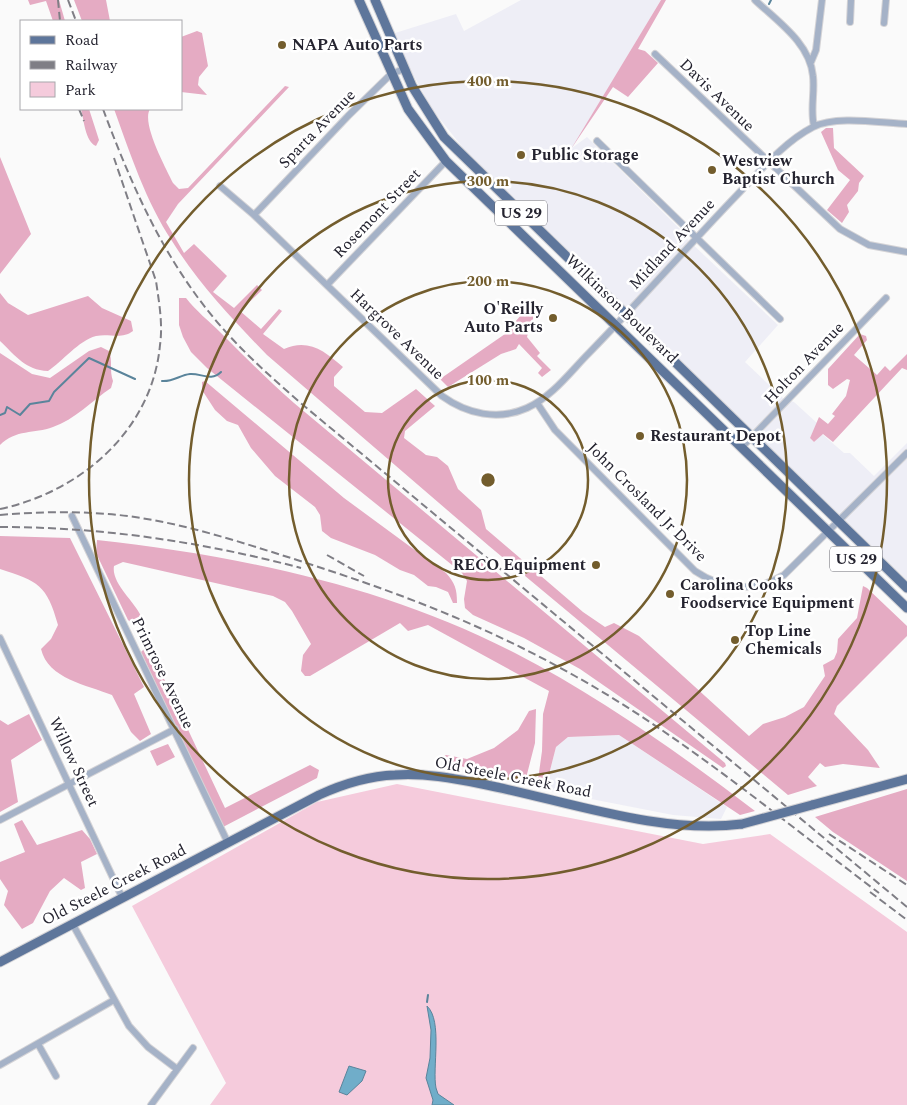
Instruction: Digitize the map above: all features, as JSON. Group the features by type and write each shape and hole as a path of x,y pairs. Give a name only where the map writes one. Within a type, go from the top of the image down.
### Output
{"main road":[{"name":"Wilkinson Boulevard","path":"359,0 391,74 418,126 446,160 617,324 907,608"},
{"name":"Wilkinson Boulevard","path":"375,0 404,68 430,118 456,150 627,313 907,588"},
{"name":"Old Steele Creek Road","path":"0,962 333,789 364,780 394,775 430,776 462,780 666,823 706,827 742,824 907,779"}],"street":[{"path":"755,0 796,40 811,62 814,78 812,110 814,126"},
{"path":"811,62 816,50 822,0"},
{"path":"850,22 851,0"},
{"path":"884,23 886,0"},
{"name":"Davis Avenue","path":"655,54 840,229 869,244 907,252"},
{"name":"Sparta Avenue","path":"254,215 391,74 404,68"},
{"name":"Midland Avenue","path":"617,324 769,162 799,136 814,126 840,121 907,124"},
{"path":"597,142 780,319"},
{"name":"Rosemont Street","path":"327,285 446,160"},
{"name":"Hargrove Avenue","path":"220,186 254,215 401,358 442,396 456,406 471,411 498,415 512,413 536,403 554,389 617,324"},
{"name":"Holton Avenue","path":"742,447 886,298"},
{"name":"John Crosland Jr Drive","path":"536,403 555,430 690,566 706,578 721,584 744,588 772,583 784,575 907,453"},
{"name":"Primrose Avenue","path":"72,516 228,843"},
{"name":"Willow Street","path":"0,638 122,897"},
{"path":"0,820 175,729"},
{"path":"72,923 129,1026 140,1039 177,1069"},
{"path":"0,1065 114,1000"},
{"path":"38,1044 56,1076"},
{"path":"150,1105 193,1048"}],"shaded area":[{"path":"28,0 59,0 65,20 53,20 46,1 30,5"},
{"path":"74,0 106,0 110,20 82,20"},
{"path":"521,0 661,0 572,148 587,137 686,235 687,239 778,325 745,362 784,399 794,402 817,423 810,438 814,442 822,434 844,453 850,453 874,476 907,443 907,580 475,163 432,109 409,67 395,33 456,14 464,31"},
{"path":"661,0 666,0 638,49 645,51 658,63 628,97 613,87 571,149"},
{"path":"197,31 202,33 208,66 199,77 198,85 207,95 182,92 182,37"},
{"path":"285,86 289,87 178,204 166,222 184,253 194,244 227,276 213,292 234,308 257,285 262,290 240,311 261,329 279,309 282,311 263,334 284,349 301,345 308,346 323,351 330,356 343,367 334,377 334,386 365,412 382,413 416,389 435,406 405,431 404,438 426,455 437,457 448,466 458,489 481,510 486,529 583,612 605,627 614,623 639,636 749,736 763,724 785,717 804,707 825,676 823,665 834,659 837,652 838,639 857,618 863,586 867,588 907,626 907,636 837,706 834,714 868,750 880,768 843,764 825,767 820,763 808,777 817,786 788,795 489,546 267,355 216,301 182,257 154,210 139,177 114,110 150,110 148,116 151,135 165,167 173,183 179,189 188,188"},
{"path":"81,110 89,110 99,140 96,146 89,140"},
{"path":"826,128 833,128 834,148 864,176 859,183 858,191 847,205 849,212 842,223 827,210 850,180 838,170 821,132"},
{"path":"0,157 31,234 0,274"},
{"path":"0,293 8,303 28,315 88,296 102,308 131,321 133,331 120,336 96,336 83,342 48,371 33,368 21,361 0,341"},
{"path":"179,298 186,298 198,312 294,403 725,763 726,766 723,768 580,669 524,638 473,615 465,608 464,599 467,581 462,573 207,368 191,352 179,325"},
{"path":"529,312 533,313 533,324 529,329 527,337 540,353 537,356 551,370 542,377 538,373 542,368 519,344 516,349 501,354 448,387 440,379 505,334 521,315"},
{"path":"860,334 866,336 867,340 854,355 877,375 885,366 890,371 907,354 907,370 902,368 833,442 823,434 814,442 810,438 819,417 828,424 835,416 832,414 846,396 850,380 847,379 833,389 828,385 828,369"},
{"path":"101,347 109,351 110,355 113,381 111,388 61,424 12,436 0,445 0,353 32,374 50,378 89,351"},
{"path":"205,381 344,498 446,573 455,586 457,603 453,603 448,592 428,586 414,575 400,570 375,555 331,538 322,531 320,515 315,507 275,476 251,448 238,425 227,421 215,410 202,390 202,382"},
{"path":"0,536 70,538 144,687 134,694 151,734 140,741 131,732 112,695 70,680 60,674 45,659 41,649 51,639 58,625 50,601 39,586 32,581 0,569"},
{"path":"97,540 205,555 311,577 415,609 466,630 515,653 578,688 668,747 755,811 740,815 619,735 568,737 556,747 545,790 537,787 542,751 543,714 549,691 428,625 408,631 400,623 310,676 305,676 301,671 303,655 311,644 285,602 273,596 123,562 114,566 114,572 119,585 141,616 138,622 132,623 128,620 96,553"},
{"path":"148,645 225,808 310,765 319,770 317,778 223,827 141,652"},
{"path":"536,709 535,743 525,782 444,762 441,758 446,755 467,759 494,748 518,730 529,711"},
{"path":"29,714 42,740 11,760 18,802 0,812 0,720 8,725"},
{"path":"619,735 727,807 721,819 673,815 545,790 556,747 568,737"},
{"path":"168,744 175,757 157,766 150,751"},
{"path":"907,789 907,881 833,832 815,817"},
{"path":"22,820 37,845 82,830 90,839 97,854 81,862 85,888 81,890 64,878 50,891 33,923 22,929 4,905 8,891 0,879 0,862 25,852 14,824"}],"green space":[{"path":"397,784 703,844 770,834 907,932 907,1105 210,1105 226,1083 132,906 317,802"}],"water":[{"path":"427,1006 435,1022 436,1088 438,1094 454,1105 432,1105 433,1100 426,1078 430,1058 431,1030"},
{"path":"349,1066 366,1071 362,1081 347,1095 339,1092"}],"waterway":[{"path":"769,4 771,0"},
{"path":"0,415 5,413 7,407 20,415 30,404 49,401 54,392 89,358 135,379"},
{"path":"162,381 190,374 210,377 221,372"},
{"path":"427,1002 428,995"}],"railway":[{"path":"58,0 60,20"},
{"path":"68,0 76,20"},
{"path":"79,110 84,121"},
{"path":"103,110 149,218 163,244 178,269 213,317 245,352 303,405 907,907"},
{"path":"0,509 30,501 58,488 84,472 107,453 127,430 143,405 154,376 161,329 156,281 114,158"},
{"path":"0,515 54,512 94,513 155,520 179,525 331,571 438,610 541,657 615,699 692,751 879,893"},
{"path":"0,527 76,530 152,538 227,551 301,568"},
{"path":"327,555 364,576"},
{"path":"829,834 907,885"},
{"path":"870,892 907,920"}],"place":[{"name":"NAPA Auto Parts","path":"282,45"},
{"name":"Public Storage","path":"521,155"},
{"name":"Westview Baptist Church","path":"712,170"},
{"name":"O'Reilly Auto Parts","path":"553,318"},
{"name":"Restaurant Depot","path":"640,436"},
{"name":"RECO Equipment","path":"596,565"},
{"name":"Carolina Cooks Foodservice Equipment","path":"670,594"},
{"name":"Top Line Chemicals","path":"735,640"}]}
